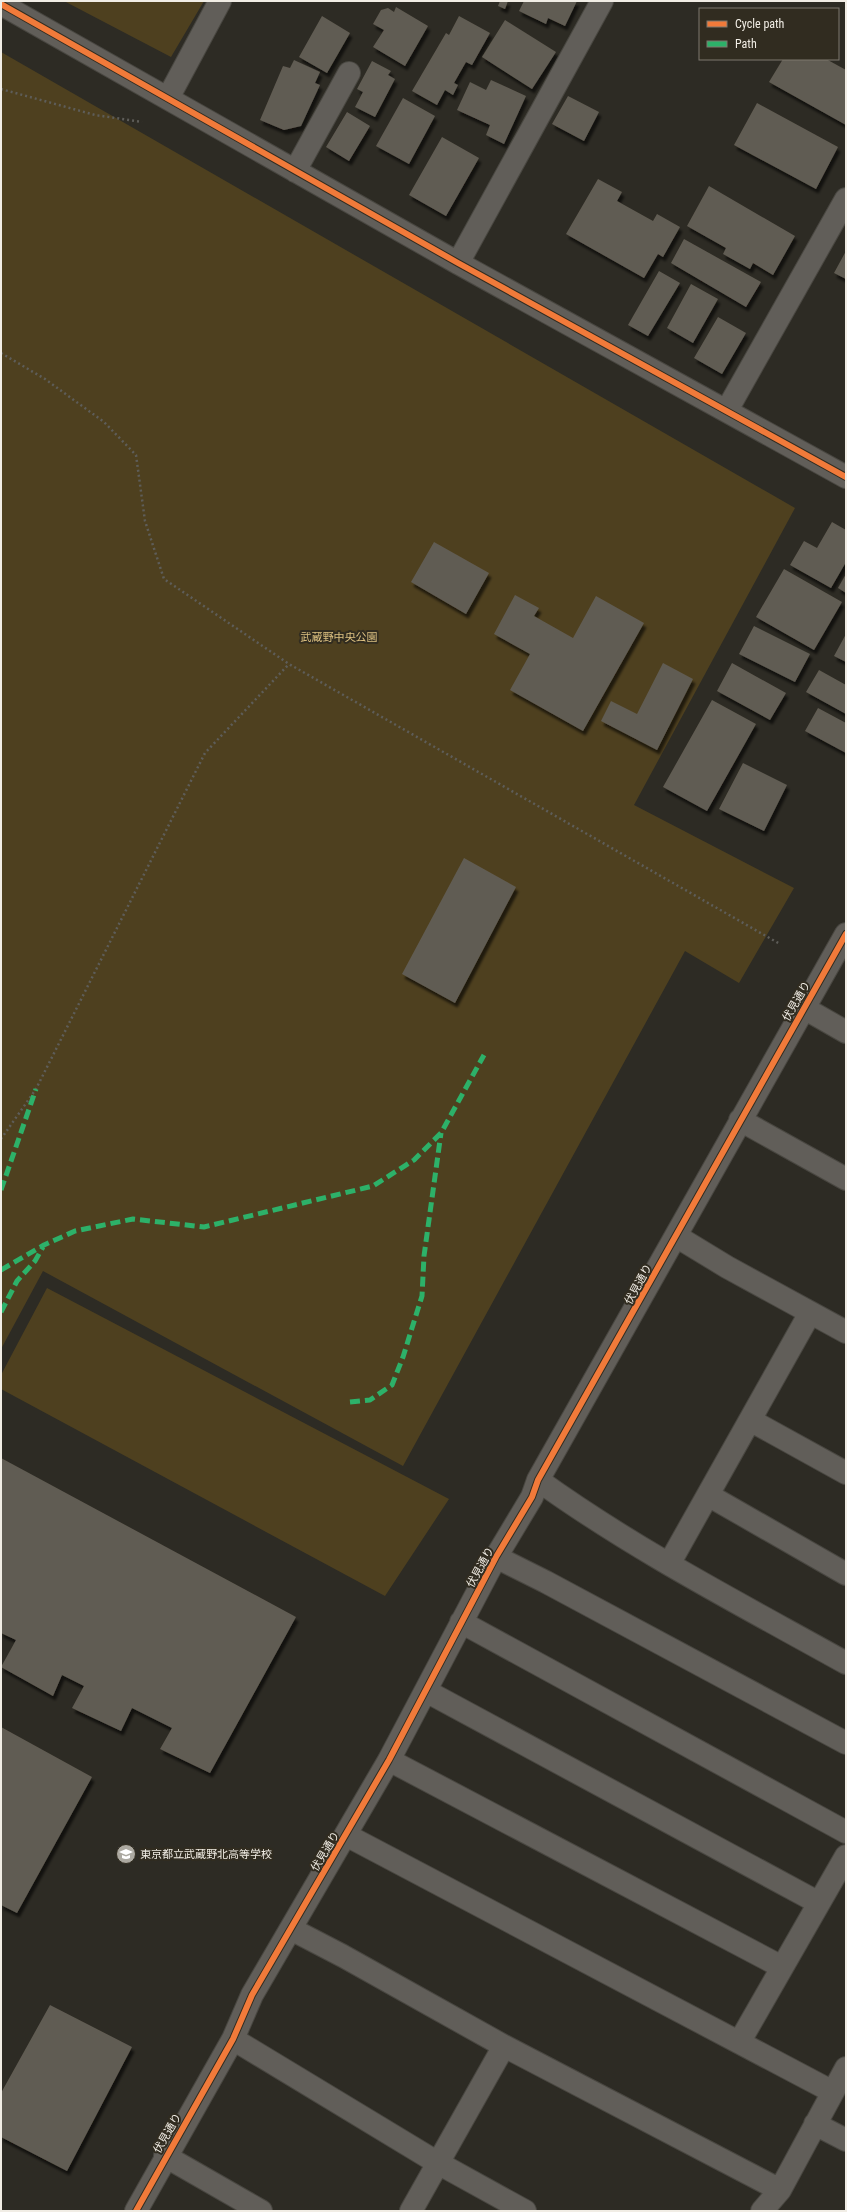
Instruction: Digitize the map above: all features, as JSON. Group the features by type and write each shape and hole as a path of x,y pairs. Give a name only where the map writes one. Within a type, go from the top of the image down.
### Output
{"street":[{"path":"168,98 220,1"},
{"path":"458,263 602,1"},
{"path":"1,4 458,263 846,477"},
{"path":"295,171 349,73"},
{"path":"727,410 846,199"},
{"name":"伏見通り","path":"136,2211 165,2156 233,2039 252,1995 389,1760 496,1557 532,1497 538,1480 846,934"},
{"path":"804,1008 846,1032"},
{"path":"740,1120 846,1179"},
{"path":"676,1236 846,1332"},
{"path":"669,1564 810,1313"},
{"path":"750,1420 846,1473"},
{"path":"538,1480 585,1514 669,1564 846,1663"},
{"path":"708,1495 846,1574"},
{"path":"496,1557 546,1582 846,1743"},
{"path":"461,1622 846,1832"},
{"path":"426,1691 819,1903"},
{"path":"389,1760 782,1967"},
{"path":"346,1834 740,2041 833,2092"},
{"path":"740,2041 846,1856"},
{"path":"291,1929 314,1940 504,2046 780,2190"},
{"path":"233,2039 438,2163 525,2211"},
{"path":"411,2211 504,2046"},
{"path":"762,2211 780,2190 846,2068"},
{"path":"815,2124 846,2140"},
{"path":"165,2156 261,2211"}],"path":[{"path":"1,89 95,115 142,122"},
{"path":"1,353 45,379 104,422 136,455 144,521 164,579 289,664 780,944"},
{"path":"1,1139 36,1089 204,753 289,664"}],"green space":[{"path":"64,1 204,1 171,57"},
{"name":"武蔵野中央公園","path":"1,52 795,508 634,805 794,888 739,983 685,951 403,1466 43,1271 1,1349"},
{"path":"47,1288 449,1499 385,1596 1,1389 1,1375"}],"building":[{"path":"500,1 508,1 505,9 498,6"},
{"path":"524,1 577,1 565,26 548,18 546,24 519,11"},
{"path":"396,7 428,26 405,66 373,47 384,30 373,24 381,10 388,8 394,12"},
{"path":"322,16 350,33 327,73 299,57"},
{"path":"459,16 490,33 472,65 466,62 454,83 458,85 453,95 445,90 437,105 412,91 446,33 449,35"},
{"path":"505,20 556,52 532,89 482,57"},
{"path":"294,60 320,72 315,83 320,85 301,126 284,130 260,120 283,66 290,68"},
{"path":"782,60 828,60 846,70 846,125 769,82"},
{"path":"372,61 391,71 388,75 395,79 375,117 355,107 363,92 357,89"},
{"path":"491,80 526,96 504,144 486,135 490,125 457,110 470,82 486,90"},
{"path":"568,96 599,112 584,141 552,124"},
{"path":"403,98 435,116 409,164 376,146"},
{"path":"757,103 838,147 816,189 734,145"},
{"path":"347,112 370,126 349,161 326,147"},
{"path":"442,137 479,158 446,216 409,195"},
{"path":"598,179 622,192 617,201 653,221 657,214 680,227 663,257 658,254 644,278 566,234"},
{"path":"709,186 795,236 773,275 753,263 750,269 723,254 726,248 687,226"},
{"path":"684,239 761,282 746,307 671,263"},
{"path":"846,251 846,279 834,273"},
{"path":"659,271 680,283 648,336 628,325"},
{"path":"691,284 718,299 693,343 667,328"},
{"path":"718,317 746,333 722,374 694,358"},
{"path":"832,522 846,530 846,562 831,588 790,565 804,541 817,548"},
{"path":"434,542 489,573 466,614 411,582"},
{"path":"784,569 842,602 814,650 756,617"},
{"path":"846,574 846,593 838,588"},
{"path":"515,595 539,608 534,616 573,638 596,596 644,623 583,731 510,690 530,654 494,634"},
{"path":"754,626 810,654 795,682 739,654"},
{"path":"846,634 846,662 834,656"},
{"path":"663,663 693,679 657,750 601,721 611,701 637,714"},
{"path":"732,663 786,693 770,720 717,691"},
{"path":"819,670 846,685 846,714 806,692"},
{"path":"712,700 756,724 707,811 663,787"},
{"path":"818,708 846,723 846,753 805,731"},
{"path":"743,763 787,785 764,831 719,809"},
{"path":"464,858 516,887 455,1003 402,974"},
{"path":"1,1458 296,1617 210,1773 160,1749 172,1728 132,1708 121,1731 72,1708 84,1686 62,1675 53,1696 1,1667 16,1640 1,1633"},
{"path":"1,1727 92,1777 17,1913 1,1905"},
{"path":"50,2005 132,2047 67,2171 1,2137 1,2093"}],"marked path":[{"path":"1,1270 44,1245 75,1231 133,1219 204,1227 373,1186 414,1160 441,1133 484,1055"},
{"path":"1,1190 36,1089"},
{"path":"350,1402 370,1400 392,1385 403,1357 422,1296 424,1256 441,1133"},
{"path":"1,1312 17,1281 35,1261 43,1247"}],"cycle path":[{"path":"1,4 458,263 846,477"},
{"path":"136,2211 233,2039 252,1995 389,1760 496,1557 532,1497 538,1480 846,934"}],"place":[{"name":"東京都立武蔵野北高等学校","path":"126,1854"}]}
